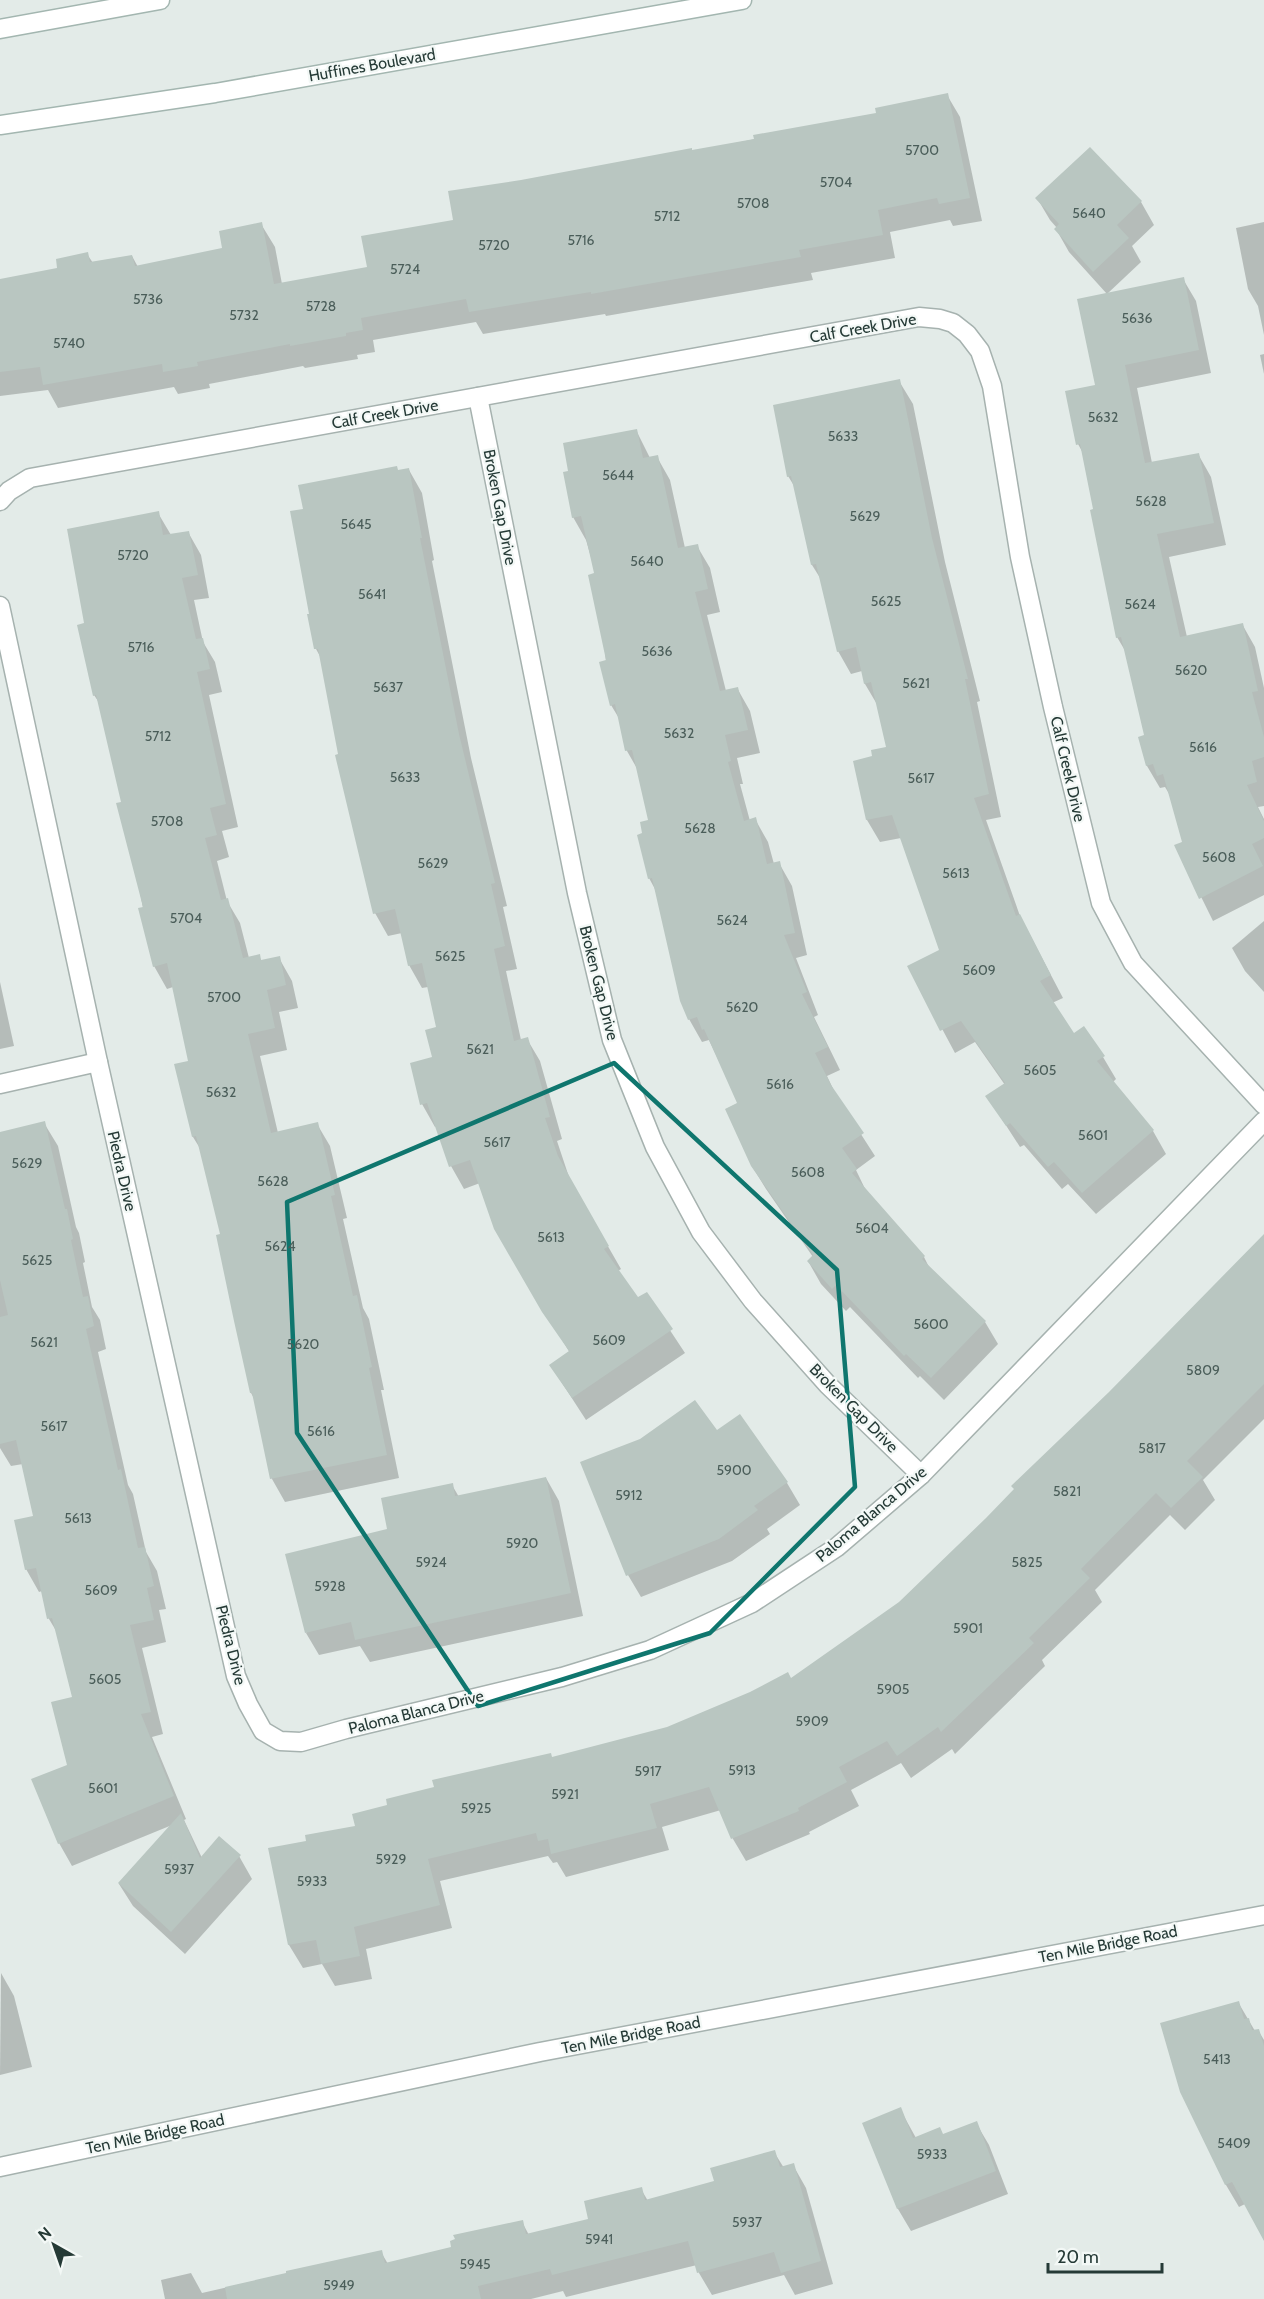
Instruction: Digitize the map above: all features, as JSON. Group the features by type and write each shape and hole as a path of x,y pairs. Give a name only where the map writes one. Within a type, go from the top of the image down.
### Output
{"street":[{"path":"0,29 160,0"},
{"name":"Huffines Boulevard","path":"0,125 215,93 742,0"},
{"name":"Calf Creek Drive","path":"0,501 9,491 30,478 919,318 940,319 953,323 967,334 980,351 992,386 1020,557 1101,903 1133,963 1264,1105"},
{"name":"Broken Gap Drive","path":"478,397 577,893 612,1040 655,1147 701,1232 753,1301 828,1385 921,1475"},
{"name":"Piedra Drive","path":"0,606 98,1062 236,1676 263,1731"},
{"path":"0,1084 98,1062"},
{"name":"Paloma Blanca Drive","path":"263,1731 280,1741 301,1742 562,1677 650,1650 752,1604 837,1546 921,1475 1264,1121"},
{"name":"Ten Mile Bridge Road","path":"0,2167 540,2052 1264,1915"}],"highlighted area":[{"path":"614,1063 837,1270 855,1487 710,1633 478,1706 297,1433 287,1202"}],"building":[{"path":"948,93 970,198 939,204 937,198 878,210 883,235 799,250 801,257 591,294 591,292 469,312 466,299 361,318 363,330 346,333 346,336 197,362 198,366 163,372 162,364 43,385 40,367 0,372 0,279 57,268 56,259 88,252 90,262 132,255 135,266 222,248 219,231 262,222 274,284 367,267 361,236 453,220 448,191 754,139 753,135 876,113 875,108"},
{"path":"1090,147 1142,201 1117,225 1129,238 1093,272 1054,229 1059,224 1035,198"},
{"path":"1184,277 1199,350 1125,365 1145,463 1199,453 1214,523 1157,534 1180,637 1243,623 1258,691 1252,692 1264,737 1264,757 1252,761 1257,782 1247,785 1264,821 1264,838 1252,844 1263,866 1199,899 1174,845 1182,842 1163,774 1157,776 1153,764 1146,766 1138,737 1144,735 1121,637 1116,638 1090,510 1093,509 1080,444 1076,445 1065,391 1095,385 1077,299"},
{"path":"900,379 932,538 968,679 965,679 989,794 974,798 1016,916 1020,914 1051,975 1040,981 1074,1033 1084,1026 1105,1056 1097,1061 1154,1130 1082,1193 1054,1162 1048,1167 1010,1123 1006,1126 985,1096 1005,1083 961,1021 940,1031 907,966 939,950 892,815 866,820 853,761 872,756 871,750 886,747 871,682 864,684 856,647 837,652 816,564 811,565 791,476 787,477 773,405"},
{"path":"637,429 643,458 658,455 678,548 698,544 708,589 695,592 720,691 738,687 748,730 725,735 731,761 728,762 744,821 756,817 767,864 780,861 795,933 784,935 807,992 802,994 828,1047 815,1053 831,1085 864,1133 842,1148 857,1169 852,1173 925,1256 922,1259 986,1321 931,1378 906,1354 904,1356 836,1285 832,1289 807,1261 813,1255 751,1166 725,1109 737,1103 704,1029 702,1030 697,1017 688,1020 680,1001 652,878 648,879 637,835 642,833 640,822 648,820 632,750 625,751 615,704 610,706 599,662 606,660 588,575 594,573 581,516 572,518 563,472 568,471 563,443"},
{"path":"397,466 398,470 409,468 422,538 420,538 459,734 495,883 491,884 505,946 494,949 514,1041 528,1037 550,1117 545,1118 558,1156 609,1246 604,1249 638,1297 647,1292 673,1329 572,1398 549,1365 569,1351 542,1312 494,1229 470,1160 449,1167 427,1103 420,1105 410,1063 432,1057 425,1030 436,1027 422,963 408,966 395,909 373,914 335,755 338,754 318,649 314,649 307,614 309,614 290,511 303,509 298,485"},
{"path":"159,511 163,535 189,531 198,575 182,578 196,639 203,638 210,669 197,672 226,804 210,808 217,835 205,838 221,900 228,898 243,958 260,954 261,960 280,956 286,985 267,990 275,1028 248,1034 271,1133 318,1122 335,1195 331,1196 353,1296 357,1295 372,1367 369,1368 387,1455 270,1479 216,1235 220,1234 196,1136 192,1137 174,1064 188,1061 167,963 153,967 138,908 143,907 116,803 121,802 77,625 84,623 67,529"},
{"path":"45,1121 65,1209 67,1209 83,1297 88,1296 94,1326 86,1329 118,1470 121,1469 138,1548 145,1547 154,1586 147,1588 154,1620 130,1625 151,1712 141,1714 174,1796 58,1844 31,1779 67,1765 51,1702 72,1697 52,1618 47,1619 36,1568 25,1570 14,1520 33,1516 16,1440 0,1444 0,1317 8,1315 0,1280 0,1132"},
{"path":"1264,1234 1264,1384 1187,1461 1203,1477 1171,1508 1156,1493 1081,1569 1090,1578 1029,1638 1034,1643 941,1732 938,1727 897,1756 887,1741 839,1767 847,1782 798,1808 799,1811 731,1839 709,1787 650,1804 657,1828 551,1854 548,1839 538,1841 536,1833 428,1859 440,1905 354,1927 360,1956 321,1964 316,1940 288,1945 268,1848 306,1841 305,1835 355,1826 352,1814 387,1805 386,1799 434,1787 432,1780 551,1753 552,1757 667,1727 750,1692 788,1672 791,1678 899,1602 986,1518 1014,1489 1011,1486 1109,1392"},
{"path":"695,1400 717,1430 740,1414 788,1482 754,1506 758,1510 719,1539 626,1576 580,1462 640,1439"},
{"path":"546,1477 571,1593 355,1640 351,1622 305,1633 285,1554 387,1529 381,1498 453,1483 455,1496"},
{"path":"181,1813 200,1858 219,1836 241,1855 171,1932 118,1883"},
{"path":"1239,2001 1244,2019 1249,2018 1252,2030 1259,2029 1264,2046 1264,2241 1232,2182 1225,2185 1180,2092 1160,2023"},
{"path":"901,2107 913,2138 940,2127 943,2134 977,2121 996,2171 897,2209 862,2123"},
{"path":"775,2150 780,2167 794,2163 821,2261 781,2273 774,2252 697,2273 688,2241 552,2275 550,2269 478,2286 481,2299 227,2299 225,2287 286,2273 286,2271 382,2250 385,2263 451,2247 450,2241 455,2239 453,2235 523,2220 526,2234 588,2219 584,2201 642,2187 645,2200 714,2181 710,2168"}]}
